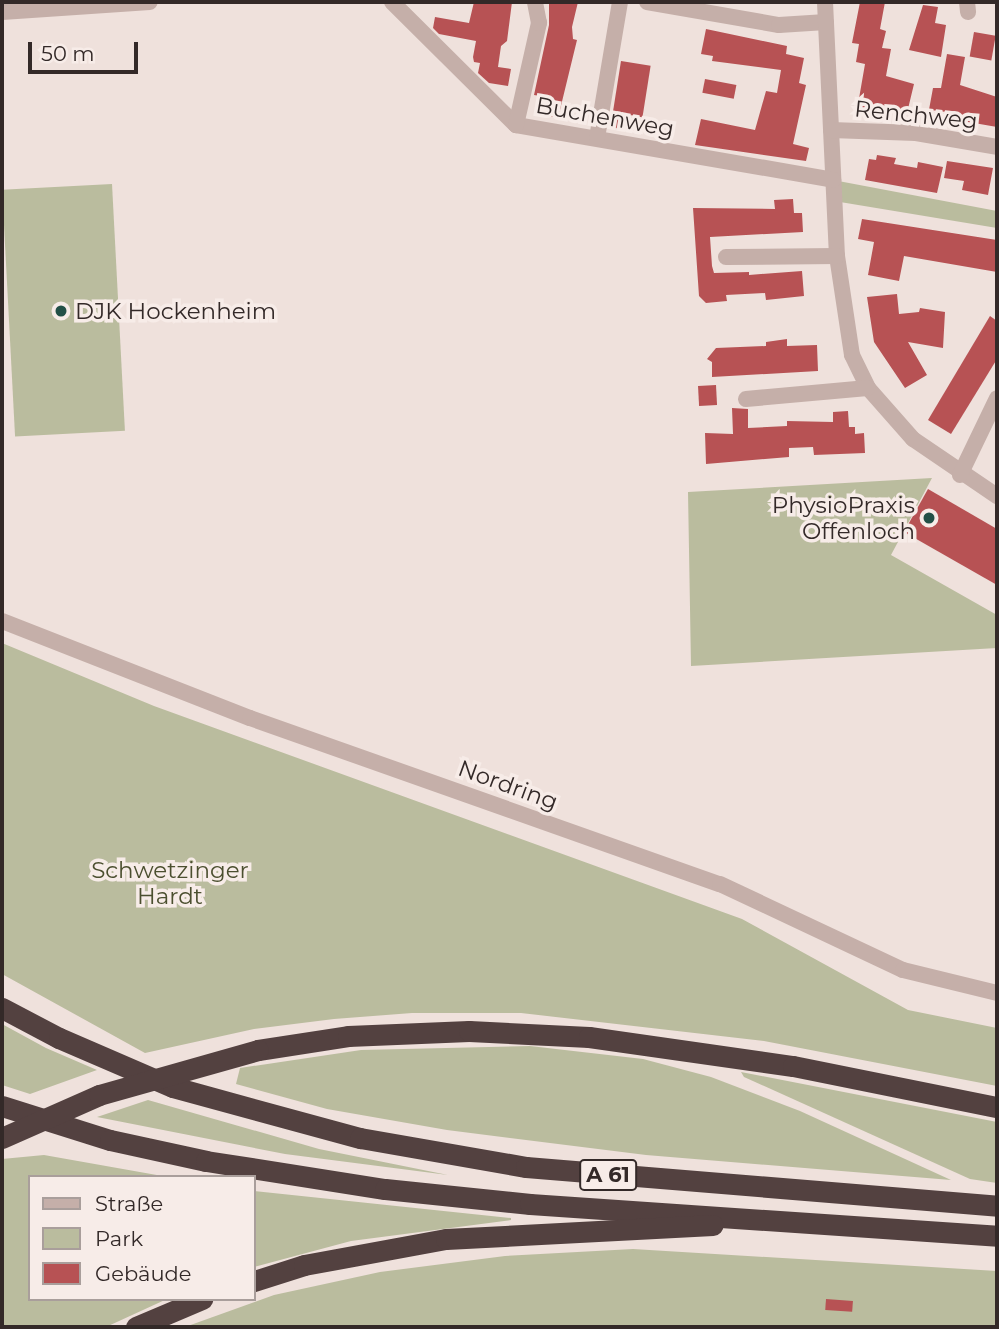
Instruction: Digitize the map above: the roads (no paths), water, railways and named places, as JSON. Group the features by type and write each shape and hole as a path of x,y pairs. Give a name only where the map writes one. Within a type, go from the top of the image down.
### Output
{"highway":[{"name":"A 61","path":"2,1008 59,1038 173,1087 360,1139 526,1167 997,1206"},
{"path":"2,1138 99,1095 258,1051 360,1035 469,1031 589,1037 793,1066 997,1107"},
{"name":"A 61","path":"2,1106 110,1140 302,1177 530,1204 997,1236"},
{"name":"A 61","path":"256,1280 304,1265 446,1240 688,1228 770,1219"},
{"path":"136,1327 197,1301"}],"street":[{"path":"2,12 150,2"},
{"path":"392,2 516,125"},
{"path":"516,125 539,23 535,2"},
{"path":"597,138 620,2"},
{"path":"647,2 779,25 826,22"},
{"path":"825,2 837,256 852,355 868,388 913,439 960,475 997,496"},
{"name":"Buchenweg","path":"516,125 833,180"},
{"name":"Renchweg","path":"831,130 916,133 997,147"},
{"path":"726,257 837,256"},
{"path":"746,399 868,388"},
{"path":"960,475 997,398"},
{"name":"Nordring","path":"2,621 250,718 730,887 903,970 997,993"}],"place":[{"name":"DJK Hockenheim","path":"61,311"},
{"name":"PhysioPraxis Offenloch","path":"929,518"}],"park label":[{"name":"Schwetzinger Hardt","path":"170,883"}]}
